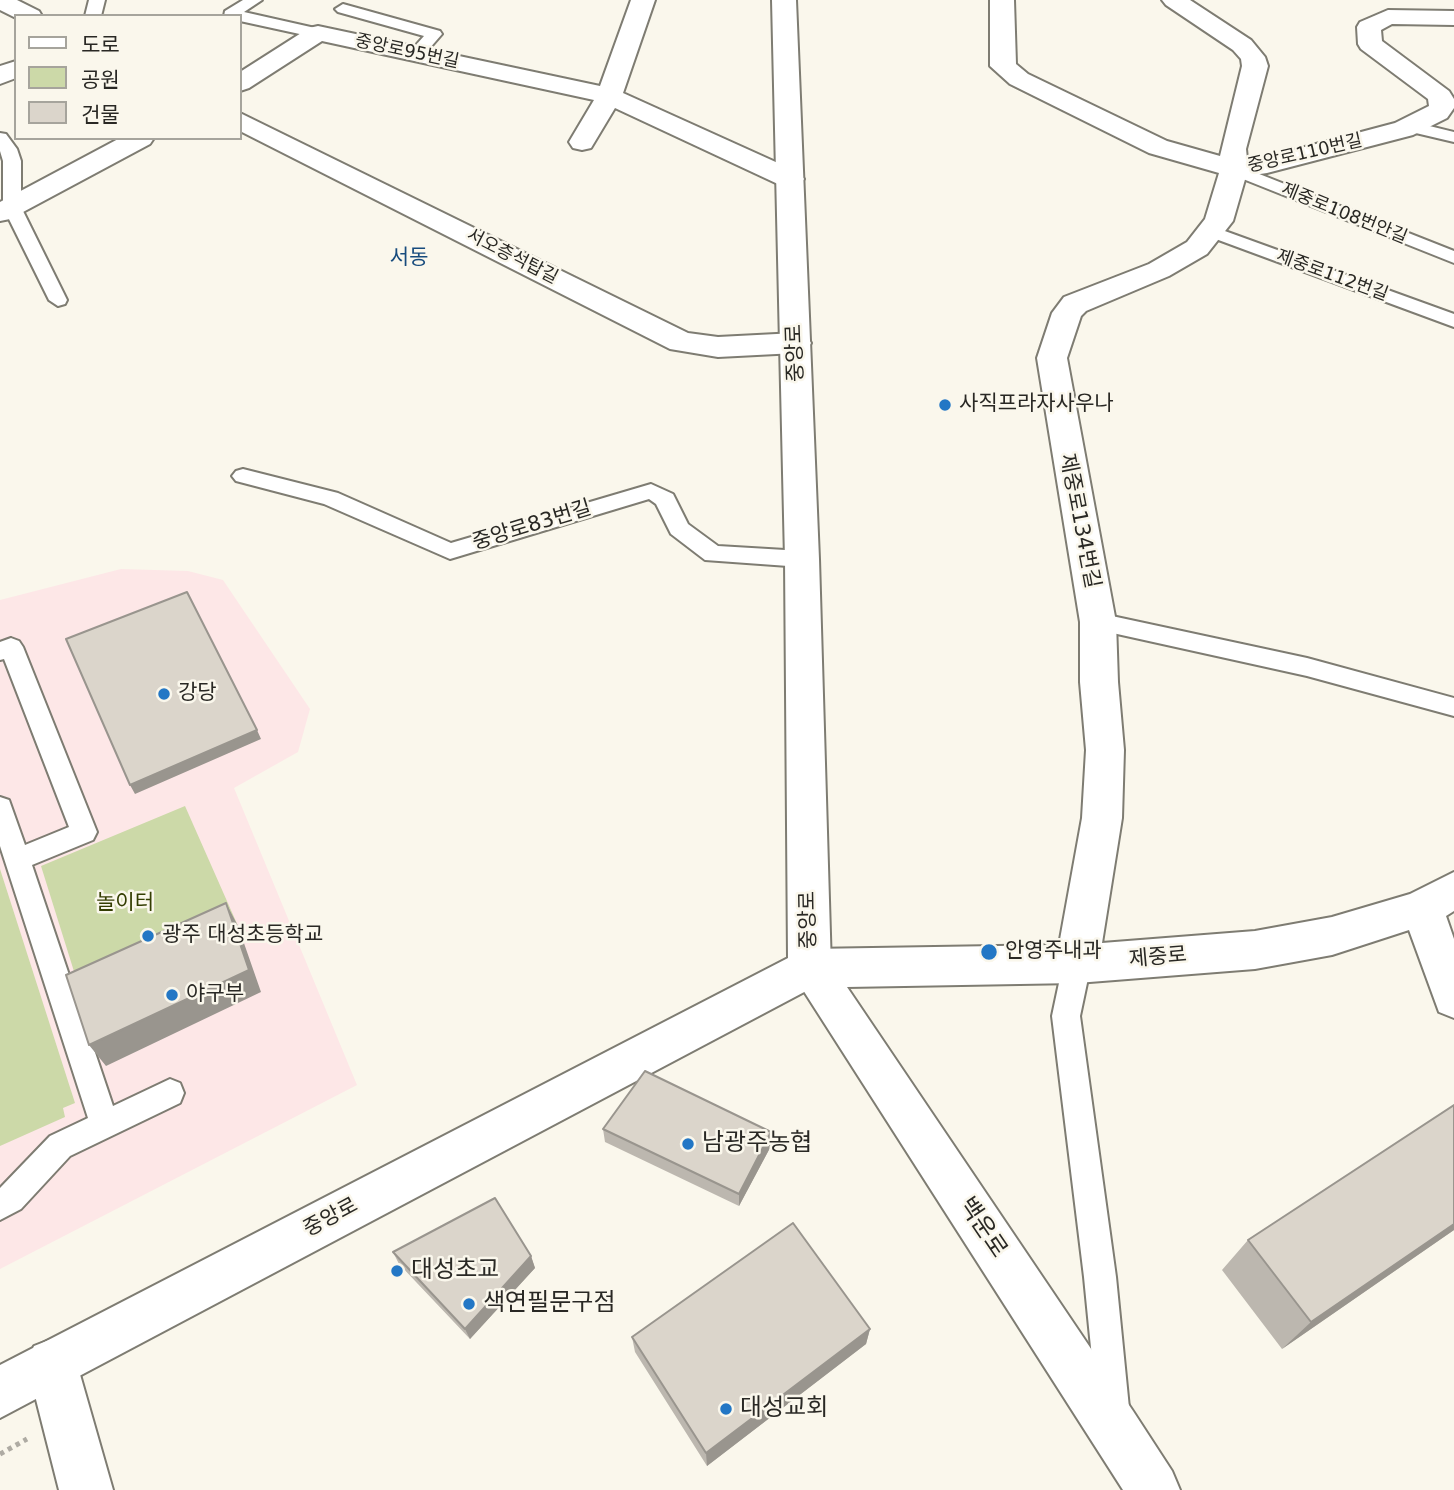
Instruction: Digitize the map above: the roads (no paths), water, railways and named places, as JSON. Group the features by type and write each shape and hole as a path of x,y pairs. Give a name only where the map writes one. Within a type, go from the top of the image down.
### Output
{"street":[{"path":"582,142 609,96 643,0"},
{"name":"중앙로","path":"0,1392 810,968 802,559 784,0"},
{"name":"중앙로110번길","path":"1002,0 1003,66 1018,79 1158,147 1234,169 1267,166 1409,127 1438,112 1443,105 1440,96 1370,44 1369,26 1388,17 1454,18"},
{"name":"제중로134번길","path":"1077,964 1102,818 1105,751 1099,682 1098,622 1055,390 1052,358 1067,313 1075,304 1159,270 1189,254 1219,221 1234,169 1233,149 1255,66 1253,57 1242,44 1174,0"},
{"path":"0,1 26,14"},
{"name":"중앙로95번길","path":"318,33 609,96 790,178"},
{"path":"242,82 318,33"},
{"name":"서오층석탑길","path":"242,122 681,342 718,347 796,343"},
{"path":"6,210 137,140"},
{"path":"1438,899 1454,999"},
{"name":"제중로","path":"810,968 1077,964 1255,950 1332,936 1438,899"},
{"name":"백운로","path":"810,968 1153,1490"},
{"path":"52,1364 86,1490"}],"lane":[{"name":"중앙로95번길","path":"234,14 230,13 254,0"},
{"path":"343,9 433,34 416,54"},
{"name":"중앙로95번길","path":"242,16 318,33"},
{"path":"1409,127 1454,137"},
{"path":"0,138 12,161 6,210 58,300"},
{"name":"제중로108번안길","path":"1234,169 1454,257"},
{"name":"제중로112번길","path":"1211,231 1454,321"},
{"name":"중앙로83번길","path":"243,476 330,498 450,551 651,491 666,499 678,529 713,554 802,559"},
{"path":"1098,622 1307,667 1454,707"},
{"path":"0,651 11,647 84,832 17,860"},
{"path":"0,807 105,1124"},
{"path":"1077,964 1066,1016 1100,1277 1115,1429"},
{"path":"0,1205 10,1199 60,1146 170,1093"}],"place":[{"name":"사직프라자사우나","path":"945,405"},
{"name":"강당","path":"164,694"},
{"name":"광주 대성초등학교","path":"148,936"},
{"name":"안영주내과","path":"989,952"},
{"name":"야구부","path":"172,995"},
{"name":"남광주농협","path":"688,1144"},
{"name":"대성초교","path":"397,1271"},
{"name":"색연필문구점","path":"469,1304"},
{"name":"대성교회","path":"726,1409"}],"district":[{"name":"서동","path":"409,259"}],"park label":[{"name":"놀이터","path":"125,904"}]}
